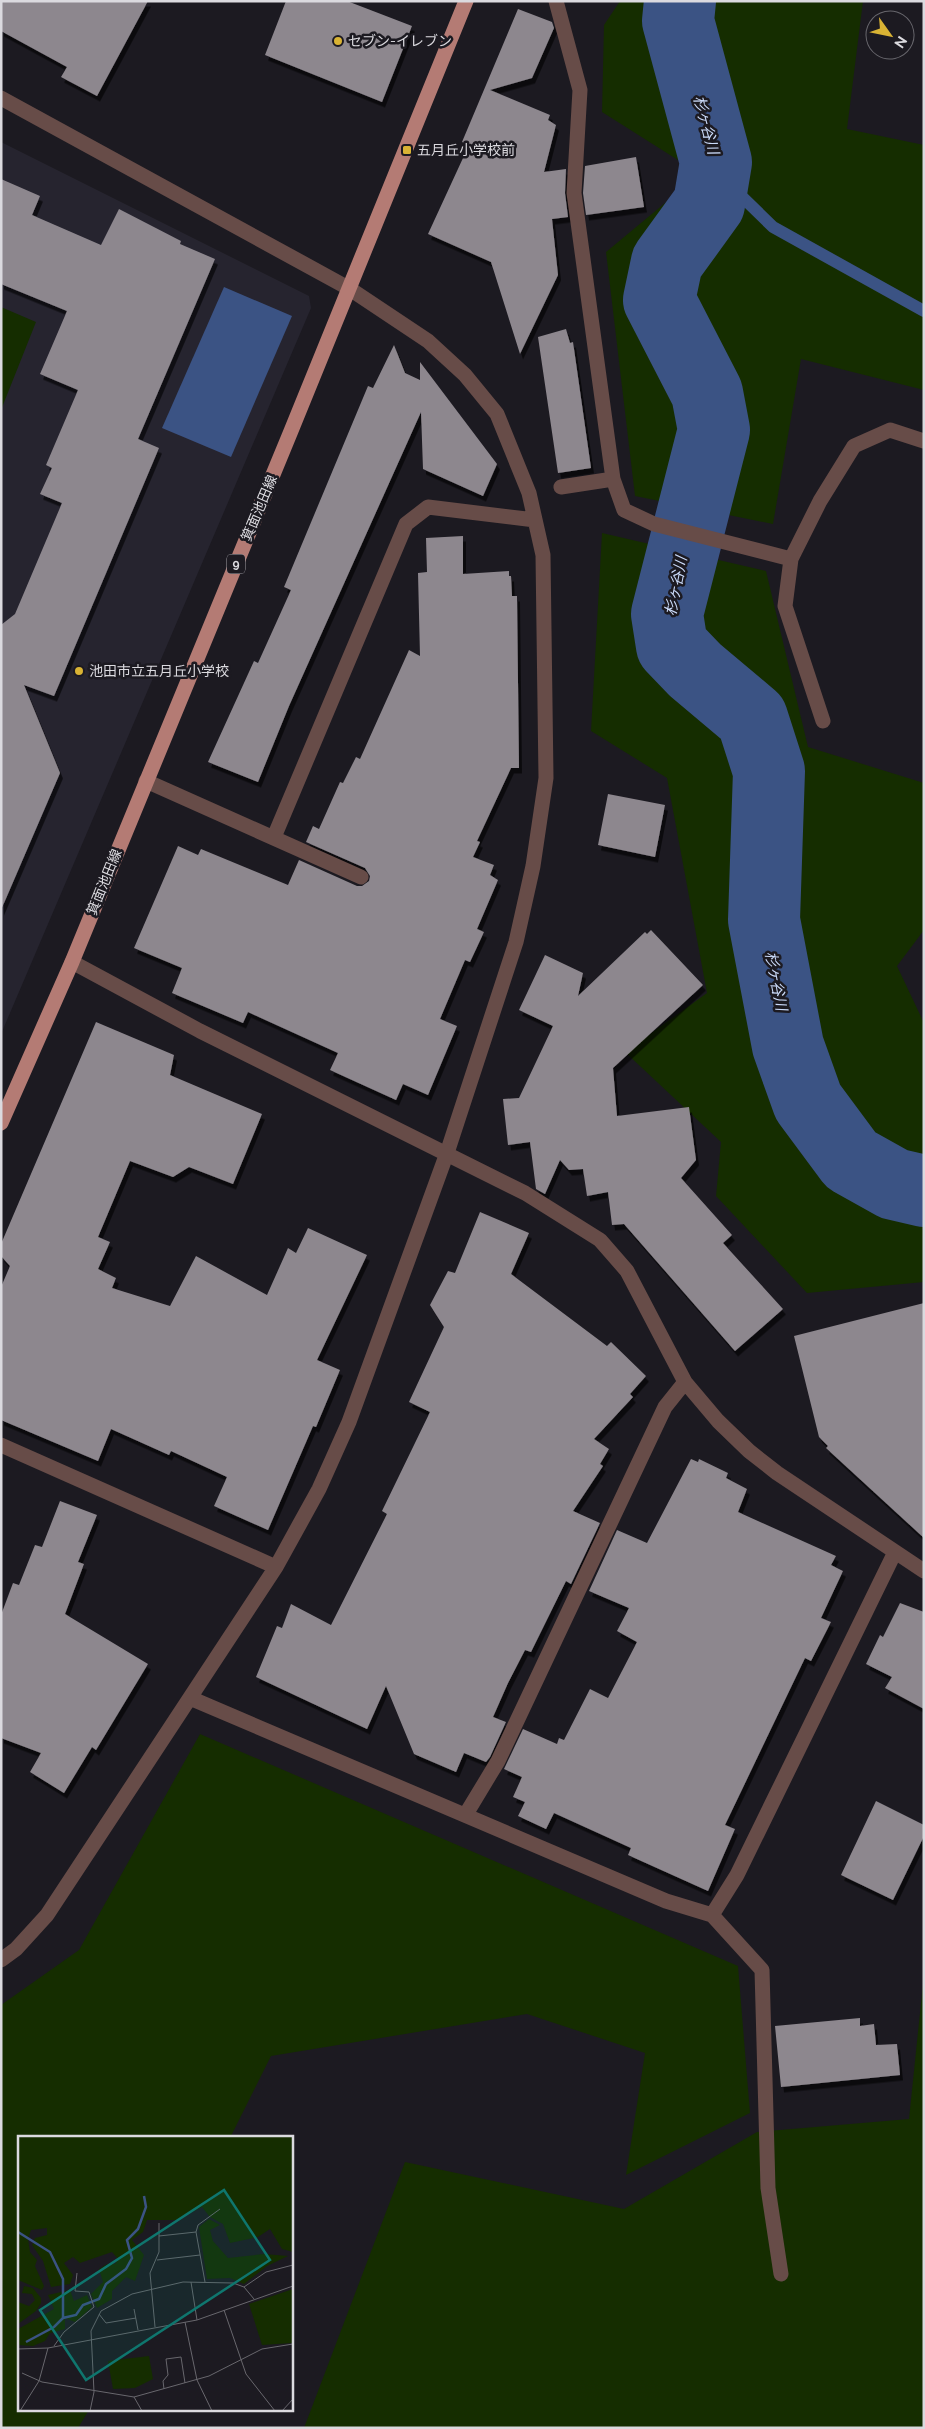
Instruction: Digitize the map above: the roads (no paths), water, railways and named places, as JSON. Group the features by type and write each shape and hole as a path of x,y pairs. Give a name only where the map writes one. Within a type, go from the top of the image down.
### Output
{"main road":[{"name":"箕面池田線","path":"1,1123 72,962 350,288 466,1"}],"street":[{"path":"556,1 580,90 574,193 613,479 624,510 654,524 791,559"},
{"path":"1,98 350,288 428,341 465,375 497,414 529,493 542,555 546,778 533,866 516,942 447,1153 349,1422 319,1489 276,1567 47,1915 16,1949 1,1960"},
{"path":"823,721 784,606 791,559 820,501 854,446 890,430 924,440"},
{"path":"561,487 613,479"},
{"path":"274,837 406,524 428,507 535,520"},
{"path":"146,781 361,877"},
{"path":"72,962 200,1031 524,1193 600,1240 627,1271 685,1382 718,1421 750,1452 777,1473 924,1571"},
{"path":"466,1814 498,1761 665,1407 685,1382"},
{"path":"1,1446 276,1567"},
{"path":"712,1915 737,1875 895,1552"},
{"path":"190,1698 466,1814 666,1901 712,1915 762,1970 768,2188 781,2274"}],"water":[{"path":"224,287 292,316 231,457 162,428"}],"waterway":[{"name":"杉ヶ谷川","path":"680,1 678,21 716,162 709,204 667,262 659,300 707,393 714,430 667,614 672,646 695,670 752,718 769,771 764,920 788,1046 808,1102 851,1160 894,1184 924,1191"},
{"path":"716,162 733,188 773,227 924,311"}],"place":[{"name":"セブン-イレブン","path":"338,41"},
{"name":"五月丘小学校前","path":"407,150"},
{"name":"池田市立五月丘小学校","path":"79,671"}]}
